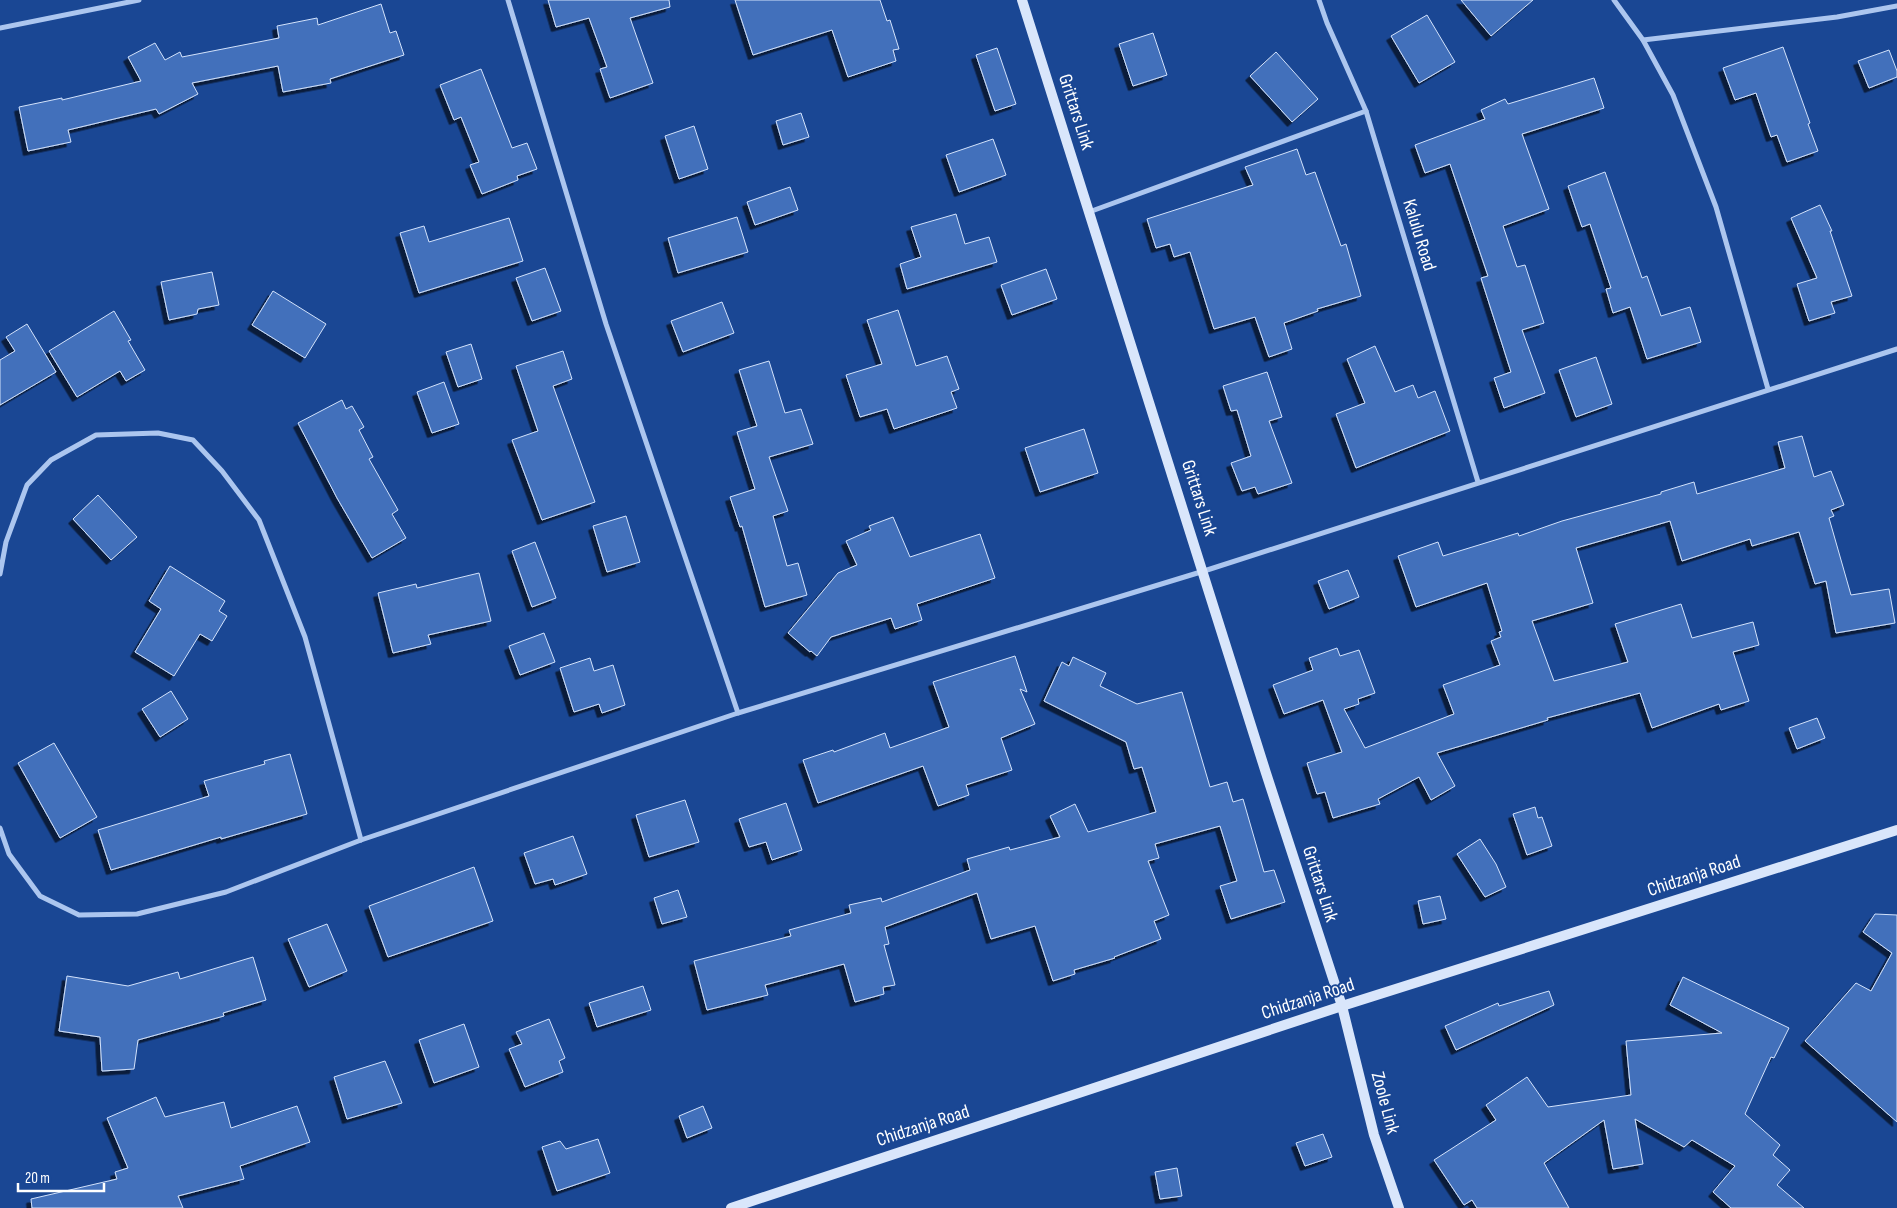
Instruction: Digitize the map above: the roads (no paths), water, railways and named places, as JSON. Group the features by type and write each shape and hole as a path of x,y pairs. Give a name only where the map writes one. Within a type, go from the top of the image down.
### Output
{"street":[{"path":"0,28 138,0"},
{"path":"508,0 606,324 738,713"},
{"name":"Grittars Link","path":"1022,0 1204,571 1266,773 1342,1006"},
{"name":"Kalulu Road","path":"1319,0 1327,23 1366,111 1478,482"},
{"path":"1614,0 1643,40 1673,95 1716,207 1768,389"},
{"path":"1643,40 1837,17 1897,6"},
{"path":"1089,212 1366,111"},
{"path":"0,828 9,854 40,896 79,915 137,914 226,892 361,840 738,713 1204,571 1897,348"},
{"path":"0,574 6,542 27,485 51,460 96,435 158,433 193,440 222,471 259,520 305,637 361,840"},
{"name":"Chidzanja Road","path":"731,1208 1342,1006 1897,830"},
{"name":"Zoole Link","path":"1342,1006 1374,1135 1399,1208"}]}
